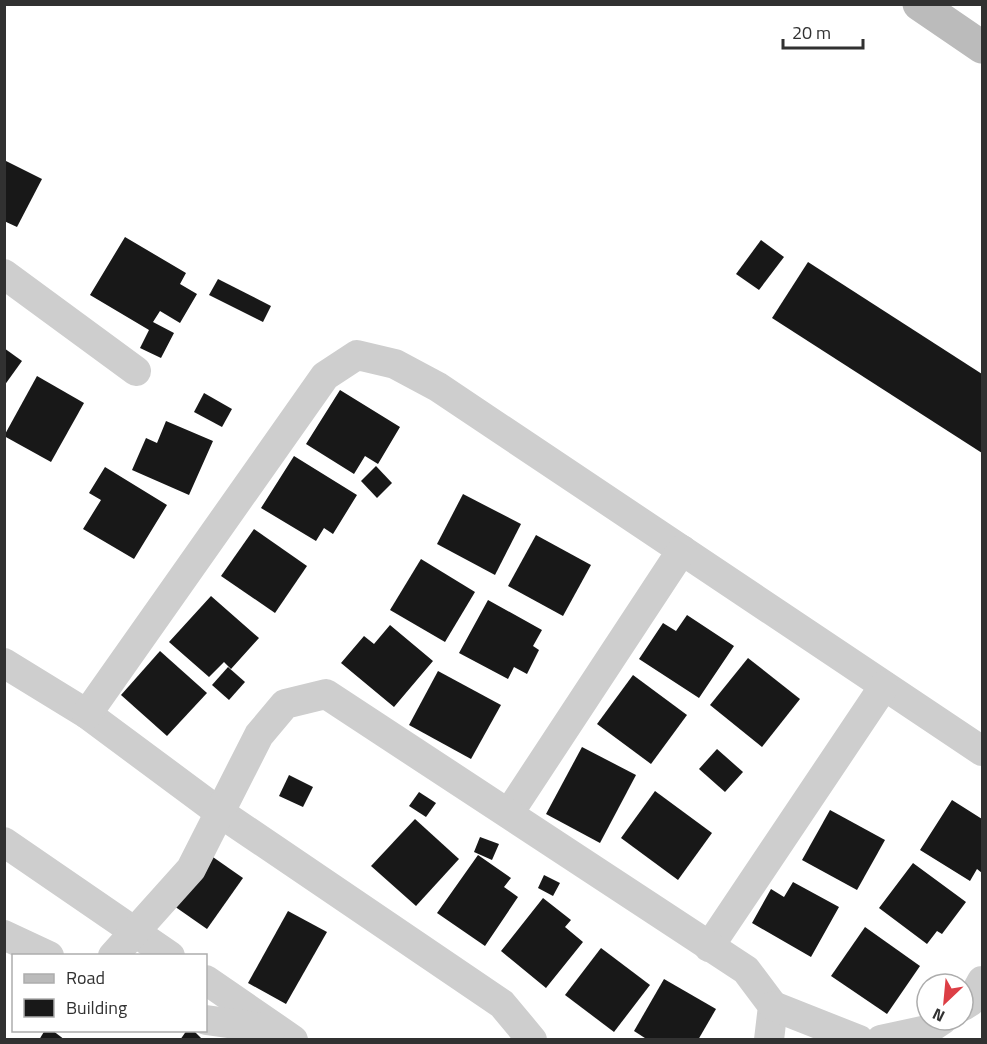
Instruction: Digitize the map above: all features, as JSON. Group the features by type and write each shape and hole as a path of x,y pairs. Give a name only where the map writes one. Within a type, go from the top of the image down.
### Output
{"main road":[{"path":"919,4 982,47"}],"street":[{"path":"4,274 136,371"},
{"path":"87,714 325,376 357,355 395,364 438,387 982,751"},
{"path":"509,813 682,550"},
{"path":"4,663 87,714 219,813 502,1004 532,1040"},
{"path":"710,946 884,686"},
{"path":"114,954 133,930 191,870 259,735 285,704 326,694 746,970 773,1006 859,1040"},
{"path":"4,842 167,954"},
{"path":"4,936 44,954"},
{"path":"207,981 286,1035"},
{"path":"769,1040 773,1006"},
{"path":"207,1020 286,1035"},
{"path":"881,1040 918,1032"}],"building":[{"path":"4,160 42,179 17,227 4,221"},
{"path":"125,237 186,273 180,284 197,294 180,323 160,311 153,322 174,333 161,358 140,348 149,330 90,295"},
{"path":"761,240 784,257 759,290 736,274"},
{"path":"808,262 982,374 982,453 772,318"},
{"path":"218,279 271,306 263,322 209,295"},
{"path":"4,348 22,361 4,386"},
{"path":"37,376 84,403 51,462 4,436"},
{"path":"340,390 400,427 378,464 365,456 354,474 306,444"},
{"path":"204,393 232,409 222,427 194,412"},
{"path":"166,421 213,441 189,495 132,470 146,438 157,443"},
{"path":"294,456 357,495 333,534 324,528 316,541 261,508"},
{"path":"376,466 392,483 377,498 361,481"},
{"path":"105,467 167,505 134,559 83,529 101,500 89,493"},
{"path":"463,494 521,524 495,575 437,544"},
{"path":"254,529 307,566 275,613 221,576"},
{"path":"536,535 591,565 563,616 508,586"},
{"path":"421,559 475,592 445,642 390,610"},
{"path":"211,596 259,638 231,669 224,662 209,677 169,642"},
{"path":"488,600 542,630 533,646 539,650 527,674 514,667 508,679 459,653"},
{"path":"687,615 734,646 699,698 639,659 663,623 676,631"},
{"path":"390,625 433,661 394,707 341,663 364,636 374,644"},
{"path":"160,651 207,693 167,736 121,695"},
{"path":"748,658 800,699 762,747 710,705"},
{"path":"228,667 245,682 229,700 212,685"},
{"path":"438,671 501,705 471,759 409,725"},
{"path":"633,675 687,715 651,764 597,724"},
{"path":"582,747 636,775 600,843 546,814"},
{"path":"717,749 743,772 725,792 699,769"},
{"path":"289,775 313,787 303,807 279,796"},
{"path":"655,791 712,833 678,880 621,838"},
{"path":"419,792 436,803 426,817 409,806"},
{"path":"952,800 982,819 982,873 977,869 970,881 920,850"},
{"path":"830,810 885,840 857,890 802,860"},
{"path":"415,819 459,859 416,906 371,866"},
{"path":"480,837 499,844 492,860 474,852"},
{"path":"210,855 243,878 207,929 174,906"},
{"path":"478,855 511,878 504,887 518,897 485,946 437,913"},
{"path":"913,863 966,902 942,934 937,931 927,944 879,908"},
{"path":"544,875 560,883 553,896 538,888"},
{"path":"793,882 839,907 811,957 752,923 771,889 784,897"},
{"path":"543,898 571,920 565,927 583,942 546,988 501,951"},
{"path":"288,911 327,932 286,1004 248,983"},
{"path":"865,927 920,966 887,1014 831,976"},
{"path":"601,948 650,985 614,1032 565,995"},
{"path":"664,979 716,1009 698,1040 648,1040 634,1031"},
{"path":"44,1032 55,1032 65,1040 39,1040"},
{"path":"186,1032 195,1032 203,1040 180,1040"}]}
